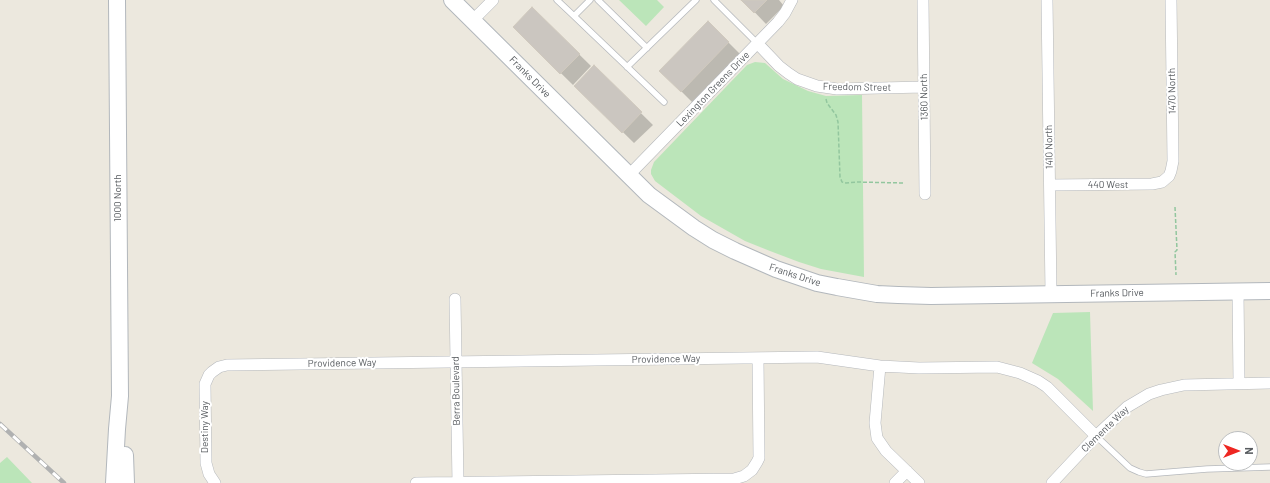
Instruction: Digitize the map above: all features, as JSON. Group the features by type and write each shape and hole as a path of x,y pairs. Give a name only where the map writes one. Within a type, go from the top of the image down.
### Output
{"street":[{"name":"1000 North","path":"114,483 120,396 116,0"},
{"name":"Franks Drive","path":"452,0 650,195 694,228 713,240 754,261 776,269 817,283 857,291 898,295 931,296 1051,293 1270,291"},
{"path":"473,20 492,0"},
{"name":"Lexington Greens Drive","path":"629,175 758,44 782,17 792,0"},
{"name":"1360 North","path":"922,0 925,194"},
{"name":"1410 North","path":"1047,0 1051,293"},
{"name":"1470 North","path":"1166,179 1171,171 1173,161 1171,0"},
{"name":"Freedom Street","path":"758,44 779,66 788,73 817,86 836,89 924,87"},
{"name":"440 West","path":"1050,185 1145,185 1158,183 1166,179"},
{"path":"1238,291 1238,383"},
{"name":"Berra Boulevard","path":"455,299 458,483"},
{"name":"Providence Way","path":"212,372 219,367 228,365 817,357 880,366 919,368 1003,368 1020,373 1046,387 1096,436"},
{"path":"416,483 734,478 744,476 752,470 757,462 759,453 758,358"},
{"path":"880,366 875,423 876,433 882,447 919,483"},
{"name":"Destiny Way","path":"212,372 205,384 206,458 209,474 215,483"},
{"name":"Clemente Way","path":"1052,483 1096,436 1127,407 1137,400 1161,390 1184,385 1270,383"},
{"name":"1000 North","path":"120,396 124,428 126,483"},
{"path":"895,483 907,471"}],"lane":[{"path":"557,0 664,102"},
{"path":"574,16 590,0"},
{"path":"598,0 647,48"},
{"path":"628,68 696,0"},
{"path":"714,0 758,44"},
{"path":"1096,436 1130,468 1146,474 1206,469 1270,467"}],"path":[{"path":"826,99 836,115 838,122 840,177 842,182 903,183"},
{"path":"1175,207 1177,250 1175,252 1176,275"}],"green space":[{"path":"619,0 657,0 664,7 646,26"},
{"path":"755,62 765,63 783,79 808,91 826,96 862,95 864,277 821,269 745,241 701,216 655,181 651,174 654,162 747,65"},
{"path":"1090,312 1093,411 1058,379 1032,363 1053,313"},
{"path":"7,457 32,483 0,483 0,463"}],"building":[{"path":"741,0 767,0 754,13"},
{"path":"532,7 580,54 560,74 513,27"},
{"path":"708,21 729,42 681,92 659,71"},
{"path":"594,65 642,112 622,133 574,86"}],"railway":[{"path":"0,424 64,483"}]}
